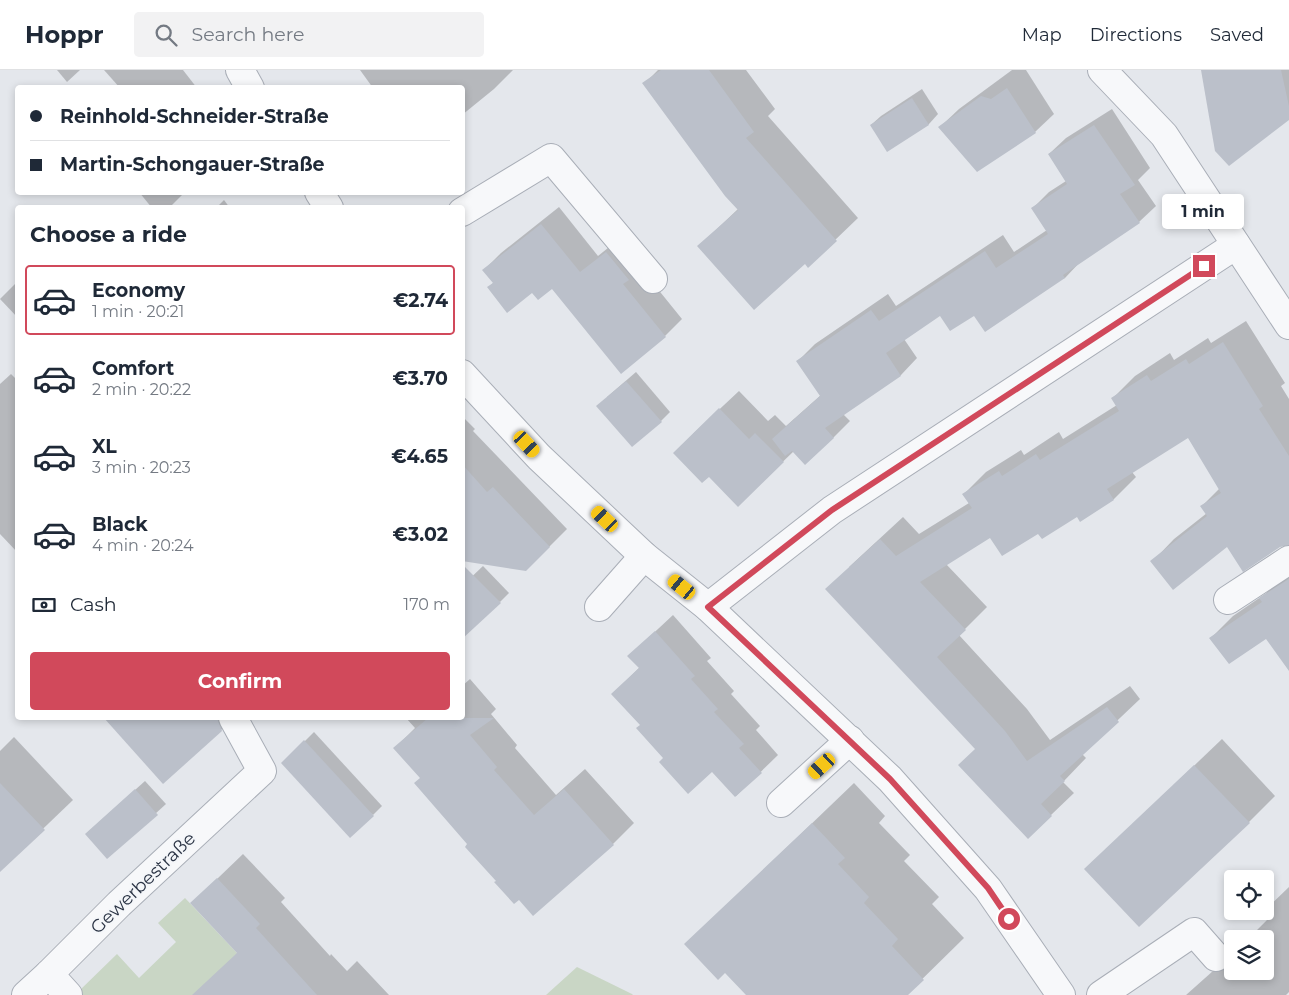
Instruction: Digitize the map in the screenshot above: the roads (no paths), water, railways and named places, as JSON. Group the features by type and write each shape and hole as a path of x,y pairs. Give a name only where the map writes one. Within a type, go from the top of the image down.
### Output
{"street":[{"path":"240,70 248,85"},
{"path":"1102,70 1164,134 1289,325"},
{"path":"465,210 551,158 653,279"},
{"path":"708,607 832,510 1236,245"},
{"path":"465,377 539,457 644,556 708,607 890,779 988,888 1061,995"},
{"path":"599,607 644,556"},
{"path":"1228,600 1289,560"},
{"name":"Gewerbestraße","path":"26,995 50,974 119,904 262,770 233,720"},
{"path":"781,803 850,740"},
{"path":"1100,995 1194,932 1216,957"},
{"path":"50,974 68,995"}]}
